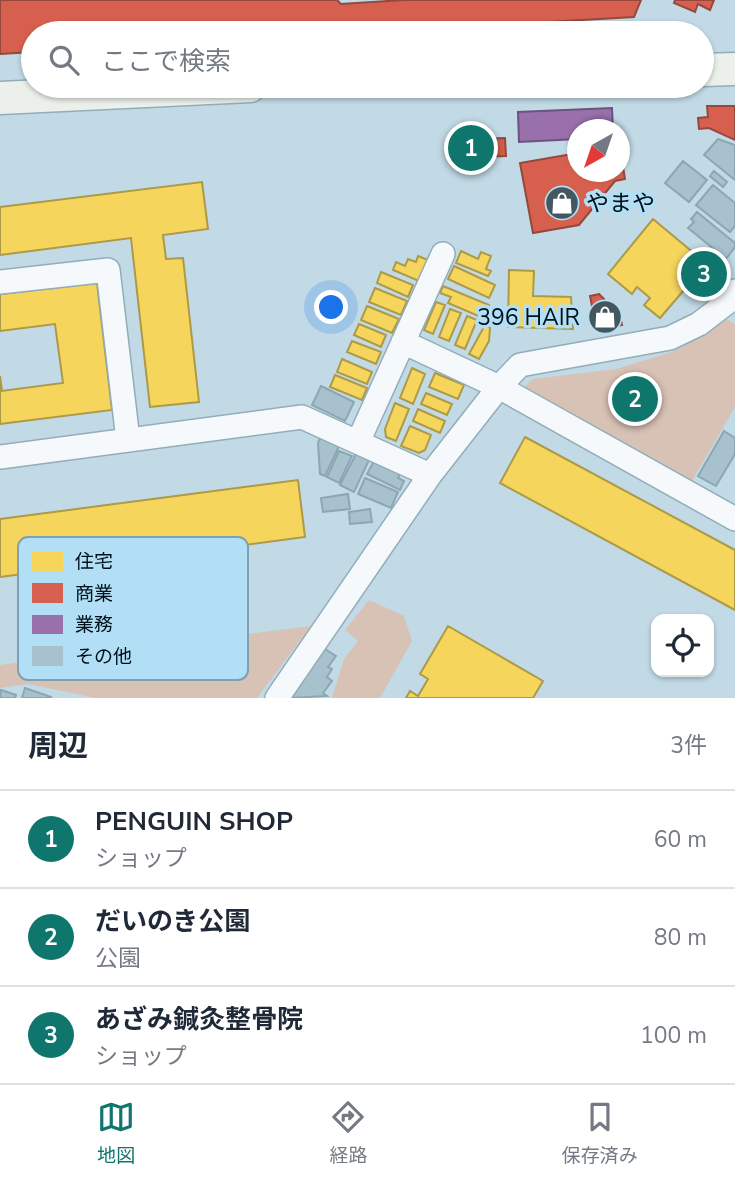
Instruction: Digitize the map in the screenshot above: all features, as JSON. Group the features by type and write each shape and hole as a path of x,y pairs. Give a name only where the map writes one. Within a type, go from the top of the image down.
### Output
{"street":[{"path":"714,70 735,69"},
{"path":"0,98 21,97"},
{"path":"358,442 443,254"},
{"path":"0,282 108,270 128,440"},
{"path":"277,698 430,475 499,387 520,366 670,338 699,324 733,299"},
{"path":"403,342 499,387 735,519"},
{"path":"0,457 302,417 430,475"}],"shaded area":[{"path":"726,319 735,324 735,407 690,484 520,391 533,379 616,369 675,351"},
{"path":"369,600 404,616 412,641 380,698 332,698 344,659 358,641 345,630"},
{"path":"311,626 257,698 96,698 28,684 0,688 0,665 18,663 18,680 248,680 248,634"}],"building: 住宅":[{"path":"202,182 208,229 163,235 166,259 183,258 199,402 150,407 131,238 0,255 0,207"},
{"path":"653,219 719,274 699,298 693,292 690,295 684,290 660,318 644,305 650,298 637,287 632,294 608,274"},
{"path":"461,251 478,259 481,252 491,256 486,269 491,271 488,276 456,263"},
{"path":"418,256 428,260 419,281 393,270 396,262 405,266 408,259 416,262"},
{"path":"454,266 495,285 489,298 448,279"},
{"path":"509,270 534,271 533,296 571,297 573,329 508,327"},
{"path":"381,272 413,285 408,297 377,283"},
{"path":"97,283 112,410 0,424 0,376 2,391 63,383 55,324 0,331 0,294"},
{"path":"443,286 489,305 483,318 448,303 451,297 440,293"},
{"path":"375,288 407,301 401,315 369,302"},
{"path":"436,302 445,305 433,334 424,330"},
{"path":"367,306 399,319 392,333 361,320"},
{"path":"450,309 461,313 449,341 439,337"},
{"path":"467,316 477,320 465,349 455,345"},
{"path":"359,324 386,335 381,347 354,335"},
{"path":"485,325 490,328 489,341 479,359 469,354"},
{"path":"352,341 381,352 376,364 347,352"},
{"path":"342,359 372,372 367,384 337,372"},
{"path":"412,368 425,374 413,404 400,398"},
{"path":"435,373 464,385 458,399 429,387"},
{"path":"335,375 367,388 362,400 330,387"},
{"path":"426,393 452,404 447,415 421,404"},
{"path":"395,403 409,409 396,441 386,437 385,429"},
{"path":"418,409 445,421 440,433 413,421"},
{"path":"410,426 431,435 425,450 419,453 401,446"},
{"path":"525,437 735,550 735,610 500,483"},
{"path":"298,480 305,537 248,544 248,537 18,537 18,575 0,577 0,519"},
{"path":"448,626 543,681 533,698 406,698 410,691 418,696 428,679 420,674"}],"building: 商業":[{"path":"0,0 337,0 341,4 403,0 641,0 634,17 564,21 21,21 21,53 0,54"},
{"path":"675,0 714,0 710,10 698,4 695,12 674,3"},
{"path":"707,106 735,106 735,140 709,128 699,129 698,118 708,117"},
{"path":"505,138 506,156 449,158 448,140"},
{"name":"やまや","path":"567,155 567,182 614,182 579,225 533,233 520,163"},
{"path":"599,294 604,299 606,308 613,306 622,325 597,330 590,296"}],"building: 業務":[{"path":"612,108 612,119 567,119 567,140 519,142 518,112"}],"building: その他":[{"path":"718,139 735,145 735,180 704,155"},
{"path":"683,161 707,180 689,202 665,183"},
{"path":"714,171 727,182 723,187 710,176"},
{"path":"713,185 735,203 735,226 730,232 696,205"},
{"path":"697,212 735,243 726,259 688,228 694,222 691,219"},
{"path":"321,386 354,402 345,421 312,405"},
{"path":"724,431 735,438 735,454 716,486 698,476"},
{"path":"321,435 340,444 325,476 320,474 318,443"},
{"path":"339,451 352,456 339,483 327,477"},
{"path":"356,454 369,460 354,492 340,485"},
{"path":"374,461 400,474 398,478 404,481 400,490 367,474"},
{"path":"365,478 398,492 391,508 358,494"},
{"path":"348,494 350,509 323,512 321,498"},
{"path":"370,509 372,522 350,524 349,512"},
{"path":"325,649 336,656 328,667 332,669 327,677 332,681 323,693 327,696 289,698"},
{"path":"25,688 51,697 51,698 22,698"},
{"path":"1,690 16,695 15,698 0,698"}],"place":[{"name":"PENGUIN SHOP","path":"471,148"},
{"name":"やまや","path":"562,203"},
{"name":"あざみ鍼灸整骨院","path":"704,274"},
{"name":"396 HAIR","path":"605,317"},
{"name":"だいのき公園","path":"635,399"}]}
